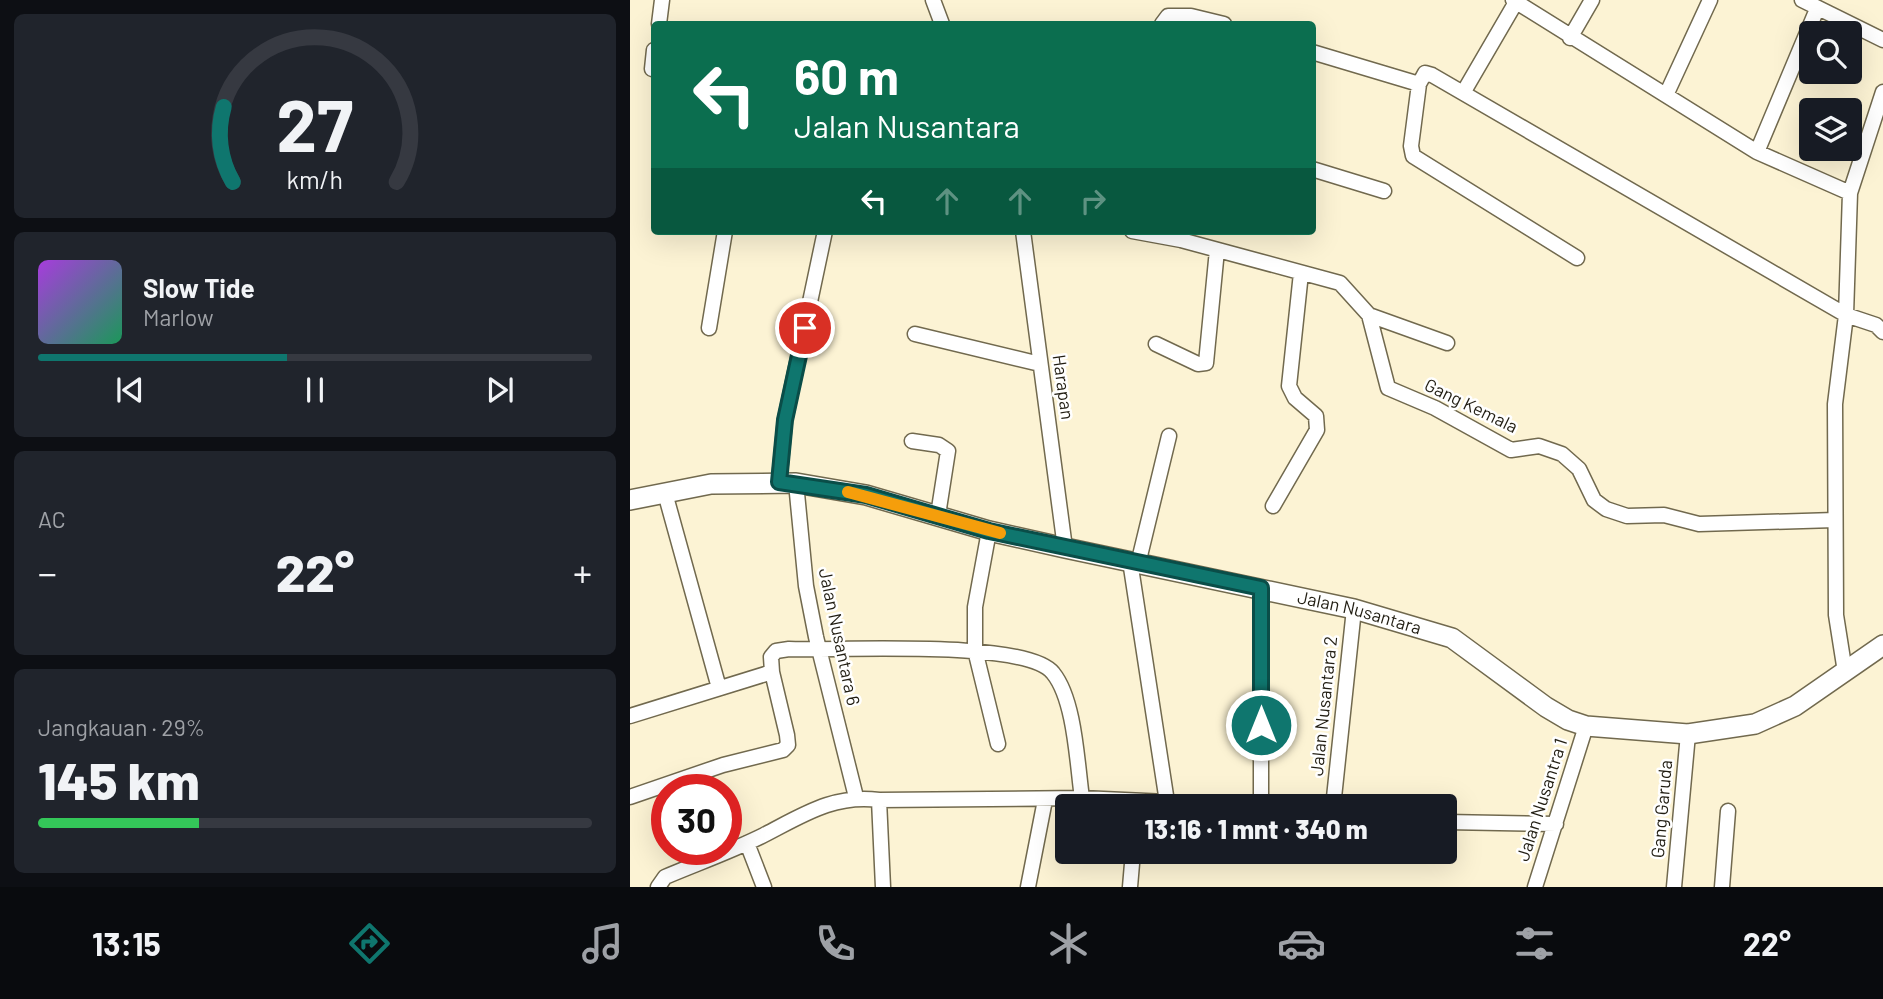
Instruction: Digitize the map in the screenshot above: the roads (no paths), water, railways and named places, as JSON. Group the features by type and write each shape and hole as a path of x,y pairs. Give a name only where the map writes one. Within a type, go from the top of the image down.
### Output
{"street":[{"path":"659,21 662,0"},
{"path":"933,0 941,21"},
{"path":"1191,16 1192,0"},
{"path":"1570,38 1592,0"},
{"path":"1667,93 1710,0"},
{"path":"1802,0 1883,40"},
{"path":"1463,93 1514,1 1570,38 1667,93 1757,152 1850,192"},
{"path":"1757,152 1817,9"},
{"path":"1164,21 1168,16 1191,16 1210,21"},
{"path":"1316,53 1419,84"},
{"path":"1577,258 1413,156 1411,146 1419,84 1425,74 1463,93 1846,316 1876,325 1883,332"},
{"path":"1845,672 1836,615 1835,404 1846,316 1850,192 1883,92"},
{"path":"1316,170 1384,191"},
{"path":"709,328 724,235"},
{"name":"Jalan Nusantara 6","path":"824,235 785,420 787,482 819,650 856,797"},
{"name":"Harapan","path":"1024,235 1065,548"},
{"path":"1150,235 1340,283 1368,315 1447,344"},
{"path":"1156,344 1198,364 1206,363 1217,250"},
{"path":"1273,506 1317,430 1316,416 1295,398 1289,386 1300,273"},
{"name":"Gang Kemala","path":"1368,315 1388,388 1435,408 1511,450 1539,446 1562,454 1579,469 1594,500 1606,509 1627,516 1664,515 1699,524 1835,520"},
{"path":"915,334 1040,364"},
{"path":"1166,794 1133,562 1170,436"},
{"path":"912,441 939,445 948,451 938,515"},
{"name":"Jalan Nusantara","path":"630,500 711,484 787,482 866,495 989,531 1354,609 1452,638 1546,707 1568,720 1586,726 1688,734 1755,724 1795,706 1883,645"},
{"path":"665,493 719,688"},
{"path":"989,531 975,607 975,650 998,744"},
{"path":"1261,588 1261,794"},
{"name":"Jalan Nusantara 2","path":"1334,794 1354,609"},
{"path":"630,797 723,765 783,750 788,745 788,735 772,672 771,657 776,651 819,650 975,650 1035,661 1053,673 1069,712 1082,794"},
{"path":"630,716 772,672"},
{"name":"Jalan Nusantra 1","path":"1535,887 1586,726"},
{"name":"Gang Garuda","path":"1674,887 1688,734"},
{"path":"658,887 666,877 747,843 814,807 856,797 879,800 1055,799"},
{"path":"879,800 883,887"},
{"path":"1028,887 1045,800"},
{"path":"1722,887 1728,811"},
{"path":"1457,822 1556,824"},
{"path":"747,843 764,887"},
{"path":"1130,887 1132,864"}]}
